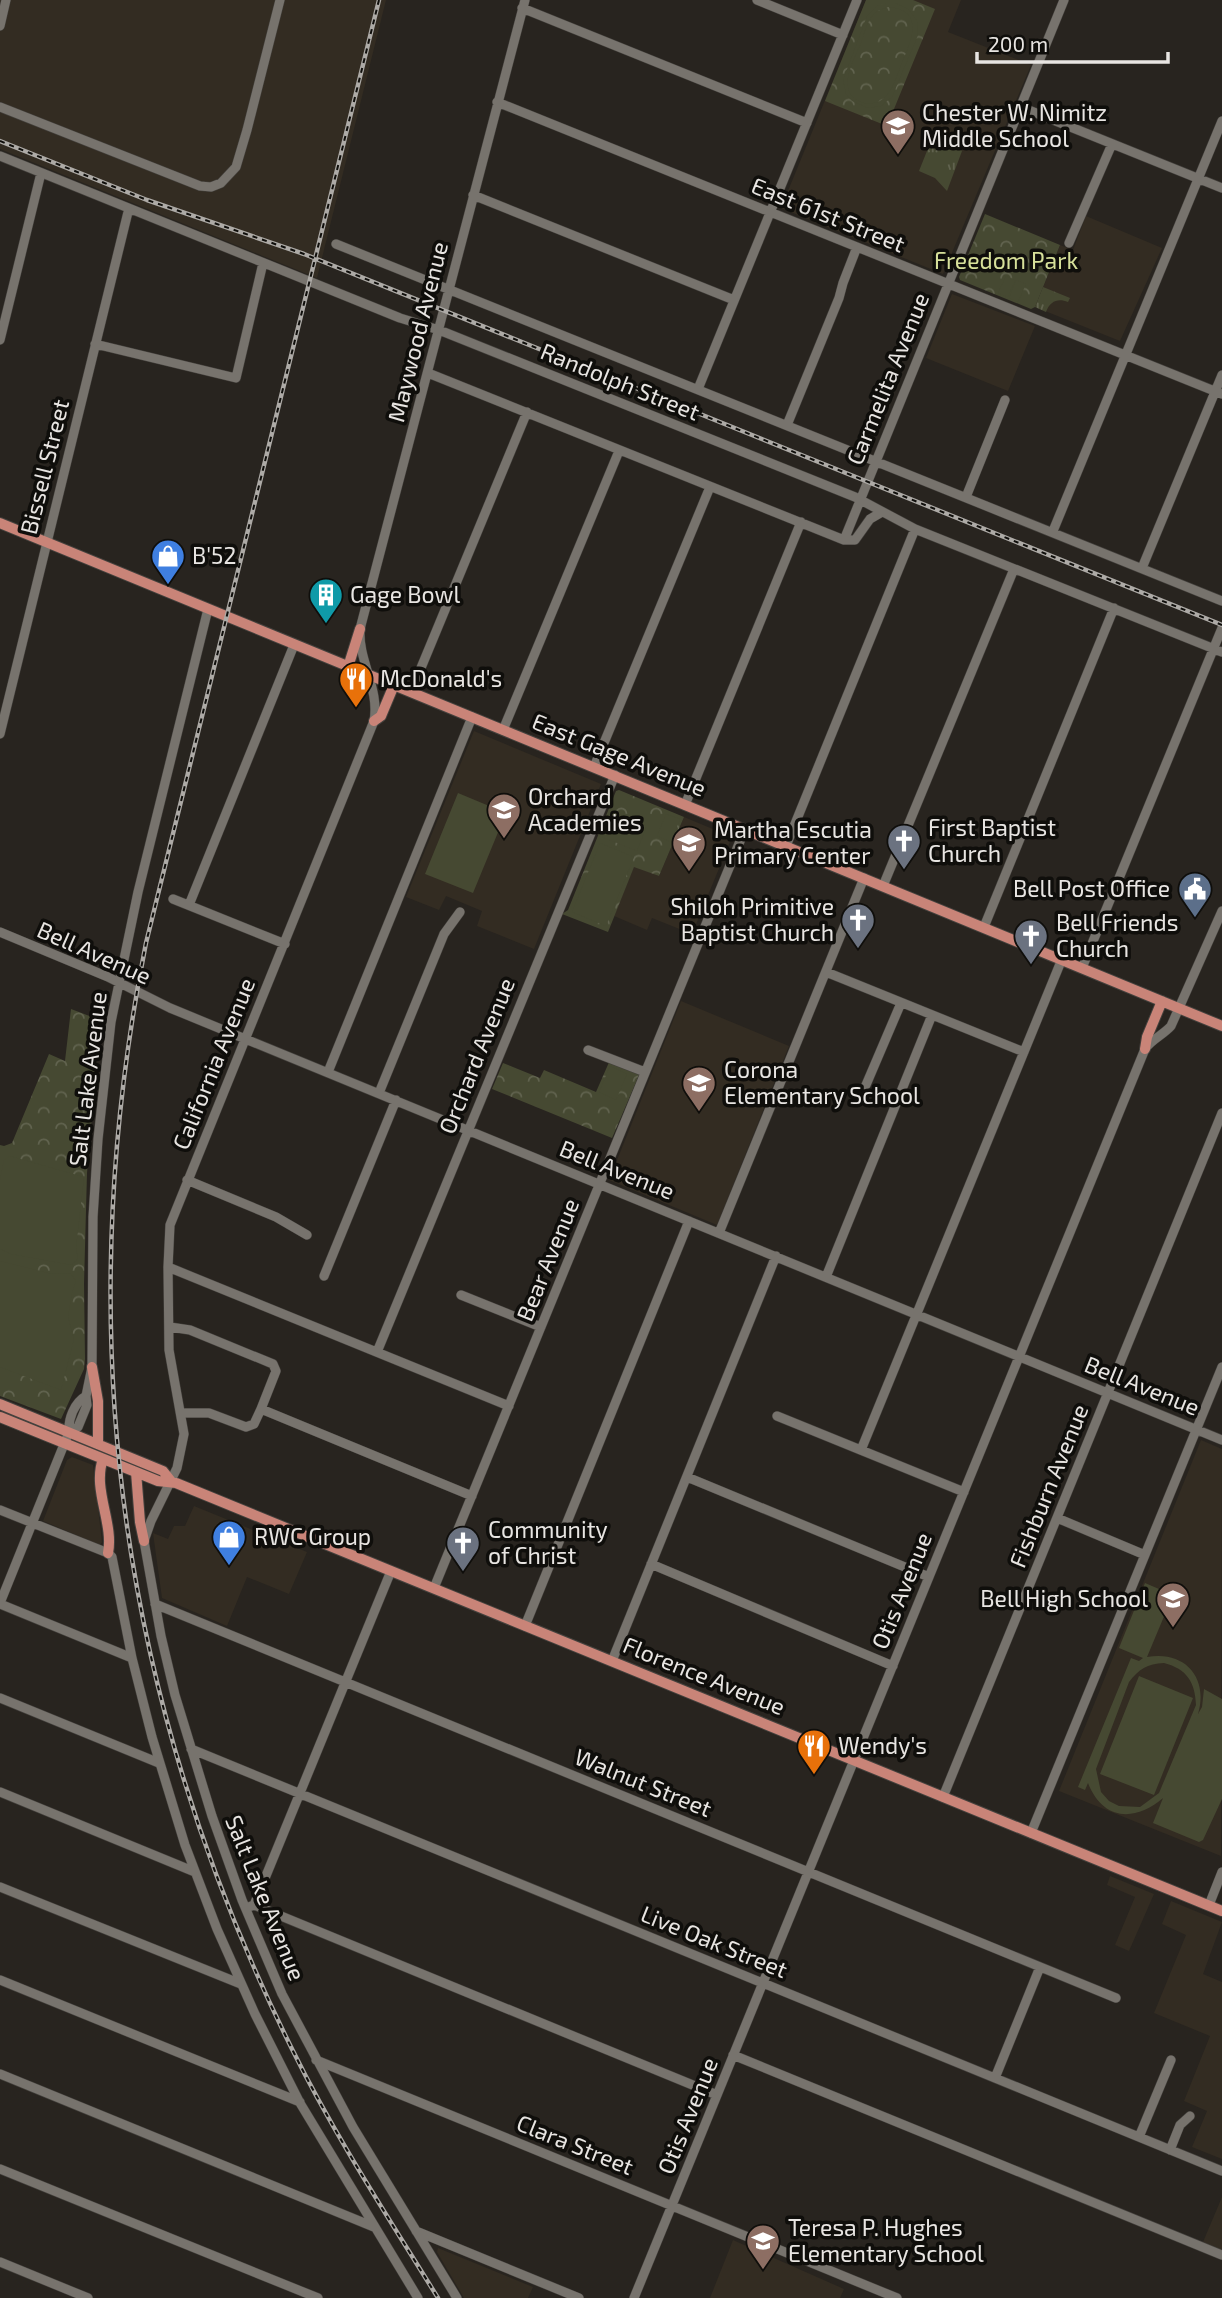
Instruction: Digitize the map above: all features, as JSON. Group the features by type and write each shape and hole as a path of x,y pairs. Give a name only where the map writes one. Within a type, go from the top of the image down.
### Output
{"main road":[{"name":"East Gage Avenue","path":"0,523 1222,1026"},
{"path":"348,667 360,629"},
{"path":"374,721 381,716 394,685"},
{"path":"1145,1049 1147,1037 1162,1001"},
{"path":"92,1367 98,1401 98,1444"},
{"path":"0,1404 163,1471 171,1481"},
{"path":"0,1417 158,1481 171,1481"},
{"path":"103,1459 101,1478 108,1553"},
{"path":"136,1472 136,1494 144,1541"},
{"name":"Florence Avenue","path":"171,1481 1222,1911"}],"street":[{"path":"0,26 6,0"},
{"path":"0,107 200,186 211,187 221,183 236,167 280,0"},
{"path":"757,0 843,35"},
{"path":"698,389 857,0"},
{"name":"Carmelita Avenue","path":"844,540 1064,0"},
{"path":"523,4 807,123"},
{"name":"Maywood Avenue","path":"368,675 360,648 360,629 523,4"},
{"name":"East 61st Street","path":"498,102 1219,393"},
{"path":"1021,107 1222,188"},
{"path":"1053,531 1222,121"},
{"path":"1069,243 1112,144"},
{"name":"Randolph Street","path":"0,156 400,318 439,330 860,499 915,529 1218,651"},
{"path":"0,340 41,173"},
{"path":"473,195 734,300"},
{"name":"Bissell Street","path":"0,734 129,208"},
{"name":"Randolph Street","path":"336,244 1222,601"},
{"path":"787,425 857,247"},
{"path":"95,344 236,378 263,263"},
{"path":"428,373 844,540 855,540 870,519 882,512"},
{"path":"1142,568 1219,393 1222,375"},
{"path":"965,497 1005,400"},
{"path":"411,692 527,412"},
{"path":"503,730 619,451"},
{"path":"594,767 710,487"},
{"path":"685,805 801,522"},
{"path":"786,846 915,529"},
{"path":"883,886 1014,569"},
{"path":"984,928 1114,608"},
{"name":"Salt Lake Avenue","path":"69,1432 69,1423 78,1400 86,1396 92,1367 91,1270 96,1165 107,1054 119,982 138,892 208,609"},
{"path":"1082,968 1218,651 1222,628"},
{"path":"189,905 294,645"},
{"name":"California Avenue","path":"171,1481 183,1445 181,1413 172,1371 168,1267 170,1225 374,721 375,695 368,675"},
{"path":"0,690 10,692"},
{"path":"328,1072 472,717"},
{"name":"Orchard Avenue","path":"377,1352 615,775"},
{"name":"Bear Avenue","path":"434,1588 745,829"},
{"path":"719,1233 864,878"},
{"path":"173,899 285,944"},
{"name":"Otis Avenue","path":"634,2298 1145,1049 1151,1041 1165,1033 1180,1008 1222,911"},
{"path":"379,1093 444,934 460,912"},
{"name":"Bell Avenue","path":"0,932 119,982 149,999 1222,1440"},
{"path":"861,1450 1062,959"},
{"path":"826,972 1024,1052"},
{"path":"866,1085 901,1003"},
{"path":"826,1277 932,1015"},
{"path":"588,1050 645,1072"},
{"path":"324,1276 396,1100"},
{"name":"Fishburn Avenue","path":"943,1797 1222,1113"},
{"path":"187,1180 276,1217 307,1235"},
{"path":"525,1626 689,1221"},
{"path":"612,1661 776,1256"},
{"path":"168,1267 509,1406"},
{"path":"461,1295 541,1327"},
{"path":"170,1327 190,1330 273,1364 276,1371 254,1424 246,1427 209,1413 181,1413"},
{"path":"1031,1833 1222,1367"},
{"path":"261,1409 472,1496"},
{"path":"777,1416 964,1492"},
{"path":"69,1432 0,1604 132,1658"},
{"path":"687,1477 929,1577"},
{"path":"144,1541 150,1521 171,1481"},
{"path":"0,1510 108,1553 113,1559 132,1658 159,1763 195,1872 241,1984 300,2103 418,2298"},
{"path":"1057,1518 1145,1555"},
{"name":"Salt Lake Avenue","path":"144,1541 161,1636 191,1749 212,1816 250,1906 282,1994 353,2127 457,2298"},
{"path":"652,1564 892,1666"},
{"path":"391,1571 300,1794 250,1906 717,2095"},
{"name":"Walnut Street","path":"155,1604 1116,1998"},
{"path":"0,1698 159,1763"},
{"name":"Live Oak Street","path":"191,1749 1222,2171"},
{"path":"0,1793 195,1872"},
{"path":"1209,1905 1222,1872"},
{"path":"0,1886 241,1984"},
{"path":"995,2078 1040,1967"},
{"path":"0,1980 300,2103"},
{"path":"733,2055 1222,2255"},
{"name":"Clara Street","path":"316,2060 897,2298"},
{"path":"1139,2137 1171,2060"},
{"path":"0,2074 374,2227"},
{"path":"1170,2150 1180,2125 1190,2116"},
{"path":"0,2169 318,2298"},
{"path":"416,2231 579,2298"},
{"path":"0,2262 88,2298"}],"shaded area":[{"path":"0,0 386,0 317,278 0,149"},
{"name":"Chester W. Nimitz Middle School","path":"866,0 961,0 948,32 1031,65 943,274 781,208"},
{"path":"1086,216 1162,248 1120,341 1035,307 1060,245 1073,250"},
{"path":"952,294 1035,326 1008,391 926,358"},
{"name":"Orchard Academies","path":"474,731 601,784 534,949 477,926 482,911 446,896 439,910 406,897"},
{"name":"Martha Escutia Primary Center","path":"684,817 732,837 692,934 652,918 647,930 614,916 634,866 659,876"},
{"name":"Corona Elementary School","path":"681,1001 789,1046 717,1225 609,1180"},
{"name":"Bell High School","path":"1201,1440 1222,1449 1221,1856 1059,1791"},
{"path":"72,1457 93,1465 102,1542 100,1545 43,1521 67,1460"},
{"name":"RWC Group","path":"194,1506 307,1552 289,1594 247,1577 227,1626 162,1598 153,1533 168,1539 174,1526 185,1526"},
{"path":"1110,1876 1154,1894 1129,1951 1115,1945 1135,1897 1107,1885"},
{"path":"1171,1901 1222,1922 1203,1974 1222,1982 1222,2159 1192,2147 1207,2111 1184,2101 1210,2036 1154,2013 1186,1935 1162,1924"},
{"path":"1222,2197 1222,2250 1203,2242"},
{"name":"Teresa P. Hughes Elementary School","path":"733,2240 844,2289 840,2298 710,2298"},
{"path":"438,2248 533,2287 528,2298 464,2298 437,2252"}],"green space":[{"path":"866,0 913,0 935,9 887,126 825,101"},
{"path":"895,3 908,9 917,21 918,35 892,97 881,106 868,108 852,101 846,94 843,80 867,16 877,6","holes":["888,7 908,14 912,21 908,47 887,95 877,102 864,103 855,99 848,85 854,59 874,14"]},
{"path":"938,135 958,143 956,146 962,151 947,191 935,178 919,171 933,136"},
{"name":"Freedom Park","path":"985,214 1060,245 1035,307 1031,309 960,280"},
{"path":"1006,276 1015,280 1008,297 998,293"},
{"path":"1016,280 1026,284 1018,302 1009,298"},
{"path":"1043,287 1070,298 1068,302 1055,301 1046,312 1035,307"},
{"path":"616,791 684,817 659,876 634,867 608,932 562,914 568,910"},
{"path":"458,793 506,813 473,893 425,874"},
{"path":"612,814 646,828 637,851 602,837"},
{"path":"666,814 680,819 671,842 657,836"},
{"path":"600,843 634,857 606,926 572,912"},
{"path":"71,1009 100,1020 87,1173 85,1359 84,1369 61,1419 0,1396 0,1145 12,1143 49,1054 65,1061"},
{"path":"610,1060 640,1073 612,1138 492,1089 503,1063 540,1078 544,1070 596,1092"},
{"path":"610,1066 627,1074 616,1100 599,1092"},
{"path":"10,1156 84,1177 76,1248 78,1259 71,1265 11,1254 0,1249 0,1180 4,1160"},
{"path":"0,1261 48,1273 71,1274 76,1281 68,1317 74,1339 61,1390 0,1367"},
{"path":"1145,1583 1173,1595 1147,1657 1172,1658 1190,1669 1200,1688 1198,1714 1202,1707 1204,1689 1222,1699 1222,1799 1203,1840 1199,1842 1153,1823 1163,1798 1142,1811 1121,1814 1102,1805 1088,1783 1085,1790 1078,1787 1131,1658 1139,1661 1143,1658 1119,1648","holes":["1164,1663 1184,1673 1192,1683 1196,1705 1159,1793 1140,1807 1119,1806 1109,1801 1101,1792 1096,1769 1129,1682 1148,1666"]},
{"path":"1139,1676 1193,1698 1154,1795 1100,1774"}],"railway":[{"path":"379,0 146,943 123,1087 112,1229 112,1370 125,1509 149,1647 185,1783 233,1918 293,2051 344,2145 438,2298"},
{"path":"0,141 147,200 304,254 1222,625"}],"place":[{"name":"Chester W. Nimitz Middle School","path":"898,156"},
{"name":"B'52","path":"168,586"},
{"name":"Gage Bowl","path":"326,625"},
{"name":"McDonald's","path":"356,709"},
{"name":"Orchard Academies","path":"504,840"},
{"name":"First Baptist Church","path":"904,871"},
{"name":"Martha Escutia Primary Center","path":"689,873"},
{"name":"Bell Post Office","path":"1195,919"},
{"name":"Shiloh Primitive Baptist Church","path":"858,950"},
{"name":"Bell Friends Church","path":"1031,966"},
{"name":"Corona Elementary School","path":"699,1113"},
{"name":"RWC Group","path":"229,1567"},
{"name":"Community of Christ","path":"463,1573"},
{"name":"Bell High School","path":"1173,1629"},
{"name":"Wendy's","path":"814,1776"},
{"name":"Teresa P. Hughes Elementary School","path":"763,2271"}]}
